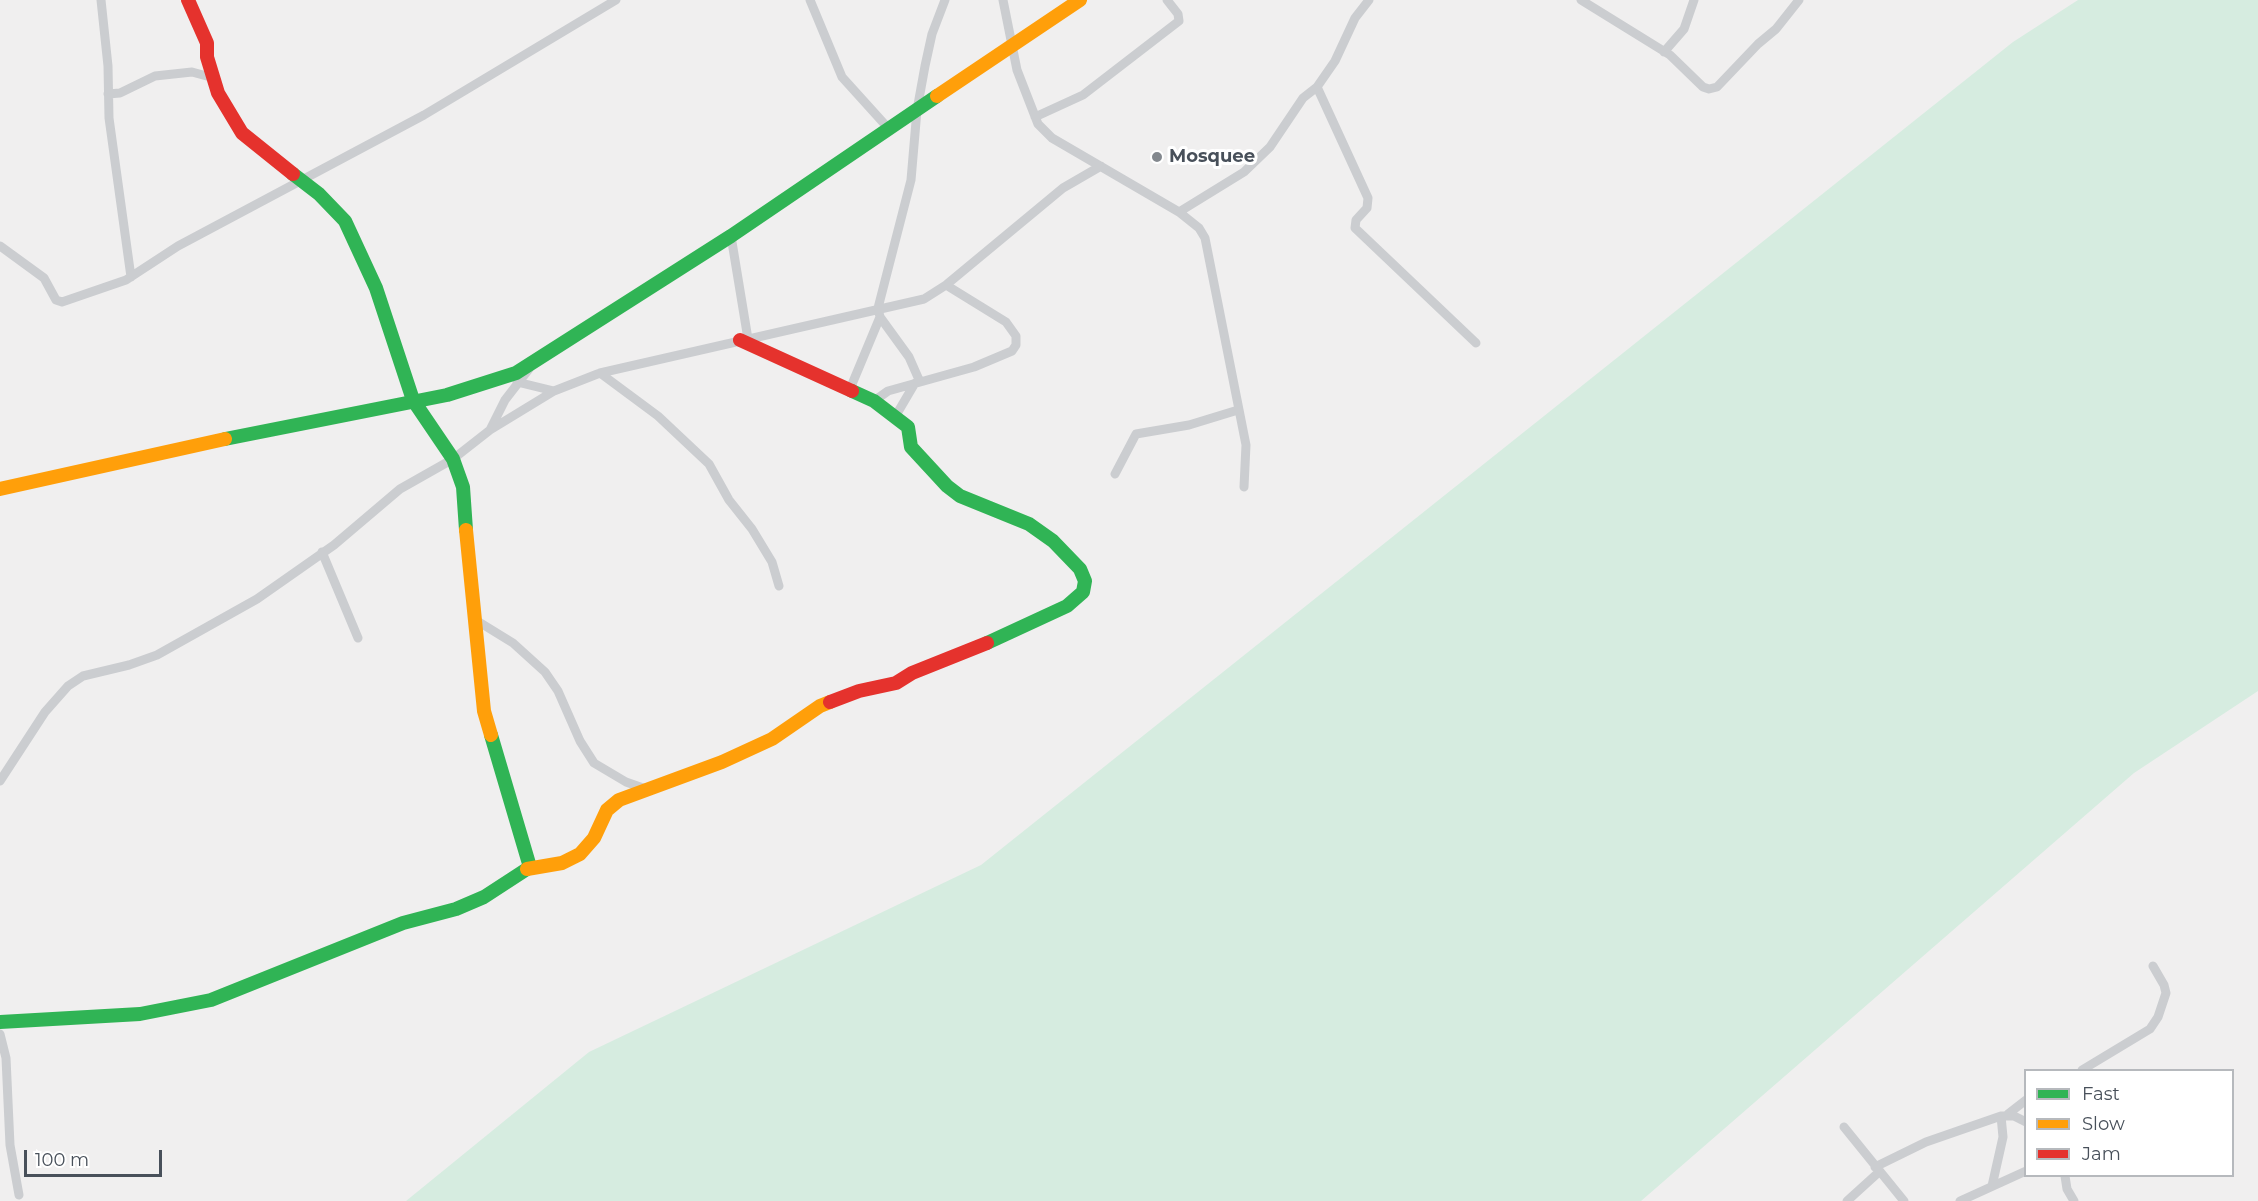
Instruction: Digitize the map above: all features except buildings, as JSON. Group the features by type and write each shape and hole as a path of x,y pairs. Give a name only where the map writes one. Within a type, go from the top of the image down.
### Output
{"street":[{"path":"101,0 109,118 131,277"},
{"path":"188,0 207,43 207,57 219,93 242,133 302,180 345,221 356,241 390,326 413,400 453,459 463,487 484,711 530,867"},
{"path":"0,246 44,278 53,296 62,302 131,277 178,246 414,121 616,0"},
{"path":"810,0 842,77 890,129"},
{"path":"850,389 879,312 910,180 917,110 932,34 945,0"},
{"path":"1002,0 1017,70 1035,117 1052,138 1179,212 1199,228 1204,238 1246,445 1244,487"},
{"path":"0,489 485,384 516,373 731,236 1080,0"},
{"path":"1035,117 1083,94 1179,21 1178,14 1167,0"},
{"path":"1179,212 1244,172 1270,147 1303,98 1317,87 1335,61 1355,18 1369,0"},
{"path":"1581,0 1664,52 1702,87 1717,87 1758,44 1776,29 1799,0"},
{"path":"1664,52 1684,29 1694,0"},
{"path":"108,94 120,93 155,76 192,72 214,78"},
{"path":"1317,87 1368,198 1367,208 1356,220 1354,228 1476,343"},
{"path":"0,781 45,712 68,686 83,676 129,665 157,655 257,599 322,552 399,489 453,459 490,430 554,391 600,373 744,339 879,312 924,299 946,285 1063,188 1101,166"},
{"path":"731,236 744,339"},
{"path":"874,401 888,391 974,367 1011,351 1016,345 1016,336 1006,322 946,285"},
{"path":"879,312 909,357 917,383"},
{"path":"0,1022 140,1014 211,1000 404,922 456,909 484,897 530,867 562,863 580,854 594,838 606,810 619,800 722,762 772,739 820,706 859,691 896,683 912,673 1048,617 1067,606 1083,592 1085,581 1080,569 1053,541 1029,524 960,496 947,486 914,451 911,432 874,401 744,339"},
{"path":"490,430 494,419 517,382 537,360"},
{"path":"600,373 658,416 710,464 729,500 752,529 772,562 779,586"},
{"path":"517,382 554,391"},
{"path":"895,417 917,383"},
{"path":"1115,474 1136,434 1189,425 1238,410"},
{"path":"322,552 357,638"},
{"path":"474,619 513,643 545,672 558,691 580,741 594,762 626,782 646,789"},
{"path":"2085,1069 2150,1029 2158,1017 2166,993 2164,985 2152,966"},
{"path":"0,1035 6,1058 10,1145 19,1195"},
{"path":"1847,1201 1877,1170 1926,1142 2005,1115 2024,1101"},
{"path":"2005,1115 2024,1122"},
{"path":"1992,1186 2003,1137 2005,1115"},
{"path":"1844,1128 1904,1201"},
{"path":"1960,1201 2024,1171"},
{"path":"2065,1177 2067,1188 2074,1201"}],"green space":[{"path":"2078,0 2258,0 2258,691 2134,773 1641,1201 406,1201 589,1052 981,865 2013,42"}],"traffic: fast":[{"path":"225,439 447,395 516,373 731,236 937,96"},
{"path":"293,174 319,194 345,221 376,288 413,400 453,459 463,487 466,530"},
{"path":"852,391 874,401 908,427 911,447 947,486 960,496 1029,524 1053,541 1080,569 1085,581 1083,592 1067,606 987,643"},
{"path":"491,735 530,867"},
{"path":"0,1022 140,1014 211,1000 403,923 456,909 484,897 527,869"}],"traffic: slow":[{"path":"937,96 1080,0"},
{"path":"0,489 225,439"},
{"path":"466,530 484,711 491,735"},
{"path":"527,869 562,863 580,854 594,838 607,810 619,800 722,762 772,739 820,706 830,702"}],"traffic: jam":[{"path":"188,0 207,43 207,57 218,93 242,133 293,174"},
{"path":"740,340 852,391"},
{"path":"830,702 859,691 896,683 912,673 987,643"}],"place":[{"name":"Mosquee","path":"1157,157"}]}
